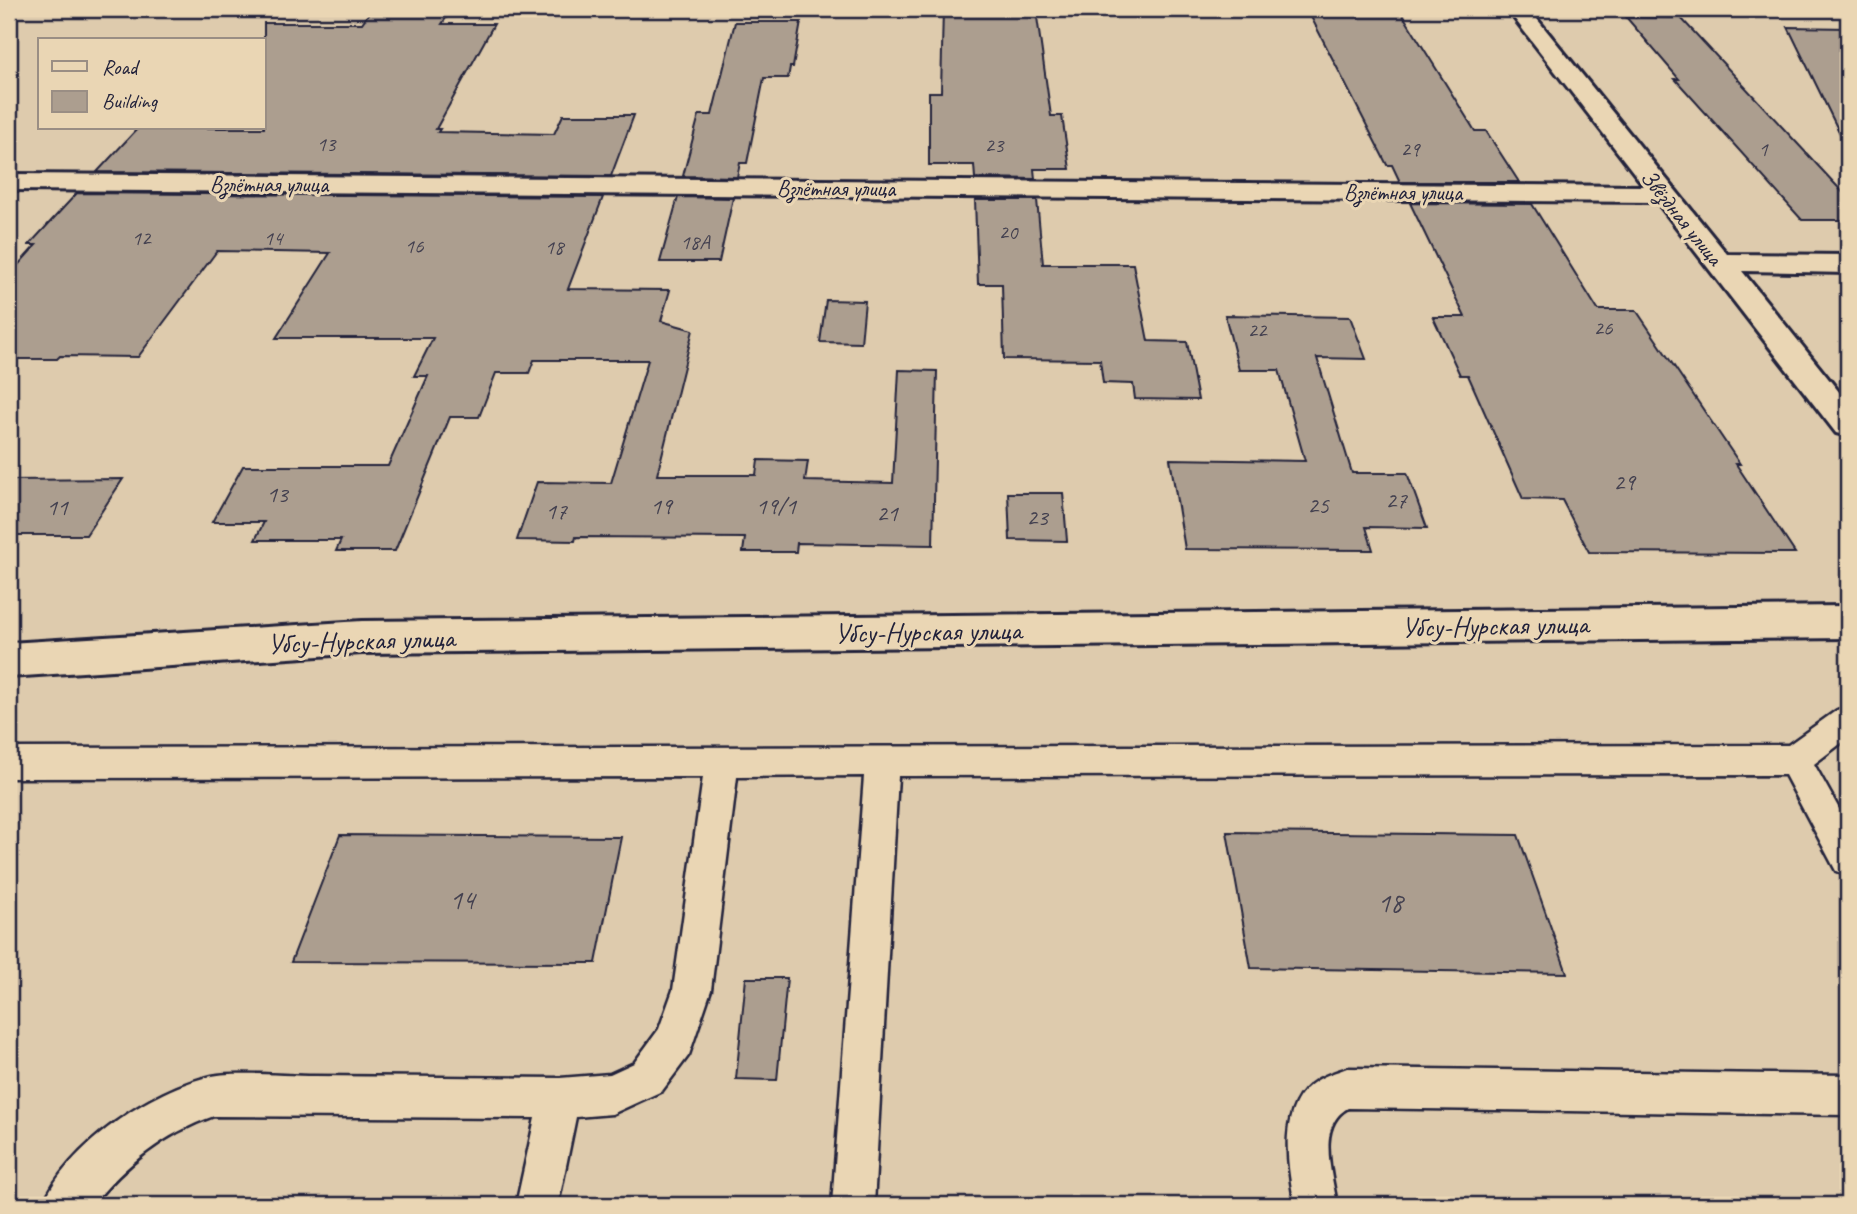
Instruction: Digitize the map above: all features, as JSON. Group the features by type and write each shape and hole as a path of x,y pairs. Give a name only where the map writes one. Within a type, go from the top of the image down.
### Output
{"street":[{"name":"Звёздная улица","path":"1518,9 1662,194 1848,425"},
{"name":"Взлётная улица","path":"9,182 1662,194"},
{"path":"1719,262 1848,264"},
{"name":"Убсу-Нурская улица","path":"9,660 362,637 1848,622"}],"lane":[{"path":"9,763 1794,760 1848,720"},
{"path":"1794,760 1848,859"},
{"path":"64,1205 94,1168 134,1131 175,1108 214,1096 560,1098 612,1094 648,1077 675,1041 692,990 722,763"},
{"path":"853,1205 882,763"},
{"path":"1316,1205 1309,1163 1310,1121 1319,1102 1333,1091 1347,1088 1848,1095"},
{"path":"537,1205 560,1098"}],"building":[{"path":"372,9 452,9 442,24 494,24 436,129 440,129 438,132 554,134 563,115 634,115 611,176 97,172 136,130 266,130 264,23 362,23"},
{"path":"943,9 1036,10 1051,116 1062,116 1070,169 1034,169 1035,179 975,178 974,165 929,165 929,92 941,92"},
{"path":"1307,9 1399,9 1475,131 1486,131 1519,182 1400,182 1392,165 1387,165"},
{"path":"1626,17 1681,18 1848,198 1848,220 1802,220 1675,79 1679,79"},
{"path":"735,22 801,22 793,67 790,67 788,78 764,78 747,163 740,163 737,177 683,176 699,115 712,115"},
{"path":"1788,27 1848,28 1848,150"},
{"path":"77,193 603,197 568,289 670,290 661,321 693,330 657,475 756,475 758,460 808,461 805,481 893,483 899,370 937,371 933,545 797,543 796,552 743,552 745,538 576,537 575,541 517,540 537,482 611,483 648,360 534,360 529,373 496,373 479,417 450,417 395,551 336,551 341,540 255,540 264,522 212,522 243,466 388,466 428,376 414,376 433,338 276,338 330,253 217,251 138,357 60,356 57,359 9,359 9,275 36,245 29,245"},
{"path":"678,197 733,198 719,262 660,262"},
{"path":"975,200 1037,200 1043,264 1133,264 1148,341 1187,342 1198,400 1135,399 1133,384 1103,383 1100,360 1004,359 1002,284 978,284"},
{"path":"1410,203 1532,204 1598,310 1636,310 1740,464 1736,464 1795,553 1589,552 1562,500 1523,499 1468,375 1460,375 1433,317 1465,317"},
{"path":"826,300 865,301 861,343 820,342"},
{"path":"1225,315 1350,317 1366,359 1317,358 1352,473 1407,473 1427,528 1366,527 1373,550 1185,549 1170,459 1305,461 1279,370 1239,370"},
{"path":"123,479 86,535 9,535 9,480"},
{"path":"1008,493 1063,493 1067,541 1010,540"},
{"path":"1227,832 1518,835 1567,973 1251,968"},
{"path":"340,835 621,837 596,963 291,962"},
{"path":"746,978 787,978 777,1080 736,1079"}]}
